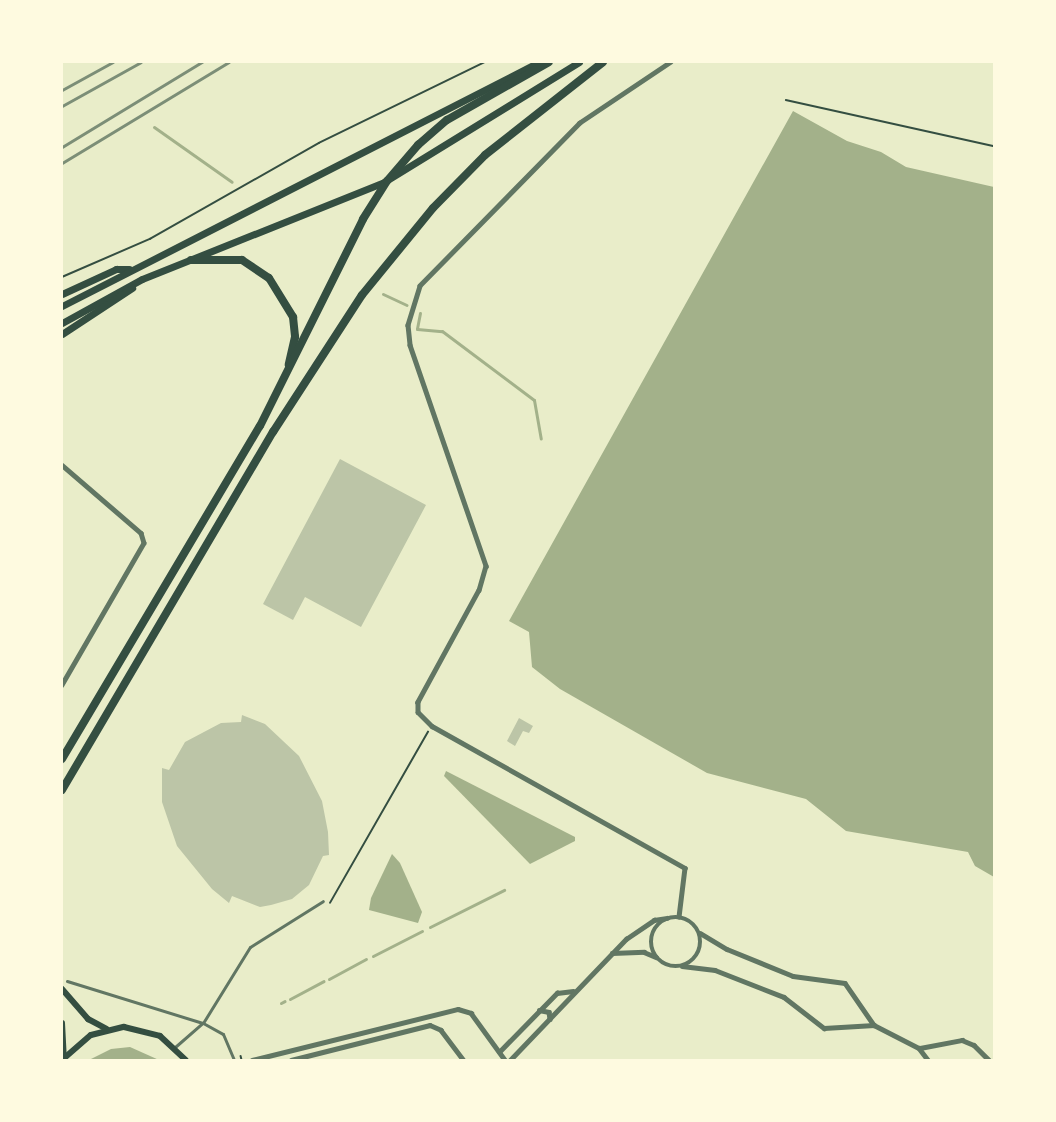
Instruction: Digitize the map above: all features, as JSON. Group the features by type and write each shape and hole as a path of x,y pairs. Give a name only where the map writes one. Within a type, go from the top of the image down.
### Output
{"highway":[{"path":"62,759 284,381 358,229 380,192 408,156 447,120 549,62"},
{"path":"62,790 273,432 362,295 426,215 485,155 603,62"},
{"path":"191,260 242,260 260,270 277,286 294,325 284,381"}],"main road":[{"path":"62,306 539,62"},
{"path":"62,323 142,279 384,182 579,62"},
{"path":"62,294 116,269 132,269"},
{"path":"62,334 118,300 142,279"},
{"path":"62,989 88,1019 107,1029"},
{"path":"62,1023 63,1059"},
{"path":"63,1059 80,1041 107,1029 145,1030 175,1047 186,1060"}],"street":[{"path":"671,62 580,123 420,286 411,306 410,345 486,566 479,590 418,702 418,712 432,726 685,868 679,917"},
{"path":"62,465 141,533 144,543 62,685"},
{"path":"175,1047 203,1023 250,947 323,901"},
{"path":"510,1060 526,1047 549,1022 573,991 639,928 667,918 679,917 692,922 700,933 727,949 793,976 845,983 874,1025 919,1048 928,1060"},
{"path":"657,958 652,935 667,918"},
{"path":"682,966 696,957 700,933"},
{"path":"612,953 644,952 669,965 716,970 784,997 824,1028 874,1025"},
{"path":"67,981 203,1023 223,1034 234,1060"},
{"path":"499,1052 557,993 573,991"},
{"path":"252,1060 458,1009 471,1013 505,1060"},
{"path":"538,1011 549,1012 549,1022"},
{"path":"291,1060 430,1025 441,1030 464,1060"},
{"path":"919,1048 962,1040 974,1045 990,1060"}],"path":[{"path":"62,277 150,239 319,143 485,62"},
{"path":"786,100 994,146"},
{"path":"332,903 432,726"},
{"path":"241,1056 242,1060"}],"shaded area":[{"path":"793,111 847,141 881,152 906,167 994,187 994,877 975,866 968,852 846,831 806,799 707,773 560,689 532,667 529,632 509,621"},
{"path":"446,771 575,837 575,841 530,864 444,776"},
{"path":"392,854 400,863 422,912 418,923 369,910 371,898"},
{"path":"130,1047 159,1060 89,1060 111,1049"}],"building":[{"path":"340,459 426,505 361,627 305,597 293,620 263,604"},
{"path":"242,715 265,724 299,756 322,801 328,832 329,855 323,856 309,885 292,899 260,907 232,896 229,903 212,889 177,846 162,802 162,768 169,770 185,742 221,723 241,722"},
{"path":"519,718 533,726 529,733 523,731 515,746 507,741"}],"waterway":[{"path":"154,127 232,182"},
{"path":"383,294 407,305"},
{"path":"420,313 417,329 442,331 534,400 541,438"},
{"path":"430,927 504,890"},
{"path":"373,956 422,931"},
{"path":"329,979 366,959"},
{"path":"290,999 324,981"},
{"path":"281,1003 285,1001"}],"railway":[{"path":"62,90 113,62"},
{"path":"62,106 141,62"},
{"path":"62,147 202,62"},
{"path":"62,163 229,62"}]}
